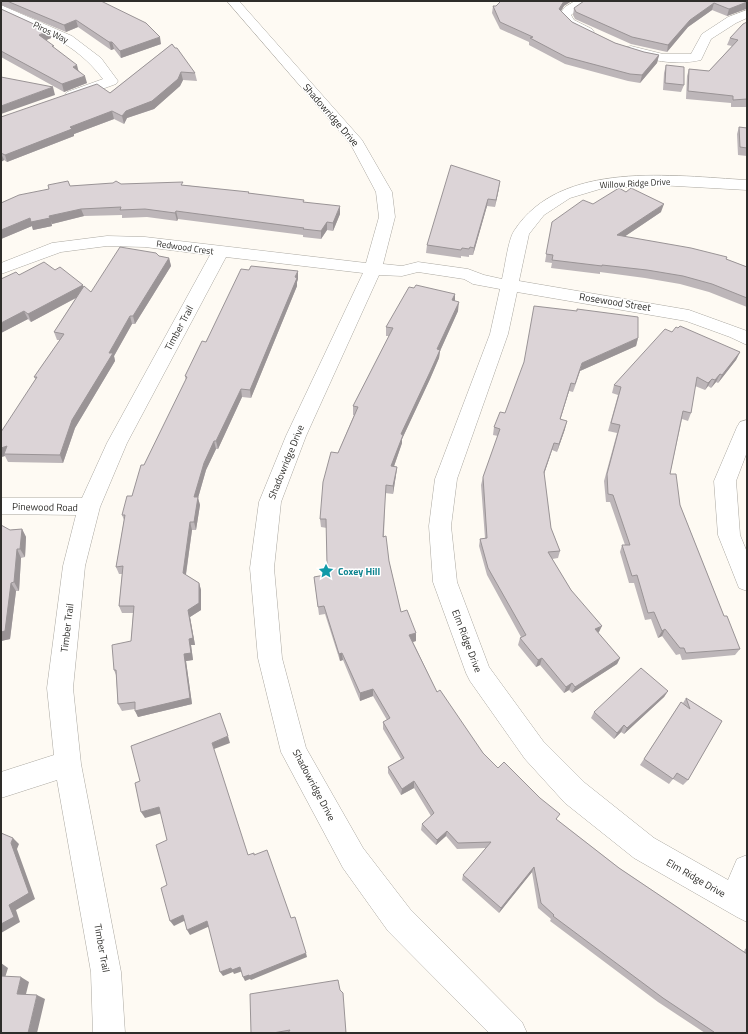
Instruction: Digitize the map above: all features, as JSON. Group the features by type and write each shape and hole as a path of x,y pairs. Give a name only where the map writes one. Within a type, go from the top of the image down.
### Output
{"street":[{"name":"Shadowridge Drive","path":"233,1 357,143 384,192 387,216 373,269 296,436 270,502 262,568 270,658 294,752 353,858 398,920 511,1033"},
{"path":"584,1 569,10 565,15 569,22 602,39"},
{"name":"Piros Way","path":"1,9 68,39 96,61 111,81 60,100"},
{"path":"621,48 667,60 681,60 696,57 706,37 732,20 747,14"},
{"name":"Willow Ridge Drive","path":"509,285 521,233 538,212 564,196 599,184 658,180 747,185"},
{"name":"Redwood Crest","path":"1,269 58,247 107,240 146,242 373,269"},
{"name":"Timber Trail","path":"110,1033 106,972 68,764 60,688 74,566 89,507 117,443 220,252"},
{"name":"Rosewood Street","path":"373,269 402,271 413,277 466,284 479,280 689,316 737,333 747,339"},
{"name":"Elm Ridge Drive","path":"509,285 499,334 446,479 440,526 445,582 479,673 534,750 575,793 644,848 741,903"},
{"path":"747,428 725,481 729,536 747,581"},
{"name":"Pinewood Road","path":"1,506 89,507"},
{"path":"1,785 68,764"},
{"path":"741,903 747,869"}],"building":[{"path":"7,1 101,1 146,23 160,37 120,51 112,42 109,42 76,20 64,25"},
{"path":"501,1 564,1 559,9 572,22 615,43 659,55 642,75 630,74 566,57 530,38 533,37 500,22 493,6 496,6"},
{"path":"584,1 747,2 729,9 714,3 690,20 668,45 632,37 576,12 574,8"},
{"path":"1,9 49,31 39,35 77,65 73,67 85,76 62,84 1,51"},
{"path":"747,22 747,99 733,100 733,96 688,91 689,69 709,71 738,40 730,38 743,24"},
{"path":"172,44 175,48 177,48 195,73 181,72 178,79 152,101 126,111 122,116 112,111 70,127 72,129 5,155 1,153 1,117 97,84 110,93"},
{"path":"666,65 684,67 684,85 665,83"},
{"path":"1,77 53,87 1,106"},
{"path":"739,127 747,128 747,148 740,147"},
{"path":"451,165 500,181 496,200 488,199 474,248 462,248 461,250 427,245"},
{"path":"68,181 70,186 113,183 116,181 121,184 183,182 181,185 249,192 248,193 304,200 303,202 340,206 333,223 327,222 321,231 176,211 175,213 145,209 120,210 121,207 81,209 49,216 50,218 31,222 30,218 1,230 1,203 19,195 49,189 48,185"},
{"path":"619,188 626,192 631,188 664,204 617,235 691,248 727,257 726,259 747,267 747,298 712,284 683,276 647,270 552,260 553,255 546,254 552,222 583,200 593,204"},
{"path":"120,247 156,253 159,256 169,258 133,316 130,316 109,353 113,353 72,420 60,455 4,454 7,446 1,448 1,432 37,377 34,377 64,334 54,332 84,286 91,292"},
{"path":"44,262 55,270 60,267 83,285 28,314 24,311 1,323 1,279 16,272 19,275"},
{"path":"251,266 298,271 295,277 297,278 250,390 241,389 204,463 194,497 198,497 194,522 190,522 183,573 199,583 199,603 188,610 193,638 189,639 191,653 184,654 190,698 135,711 135,702 118,704 116,670 114,670 112,645 131,641 134,606 119,606 123,566 116,567 125,515 122,515 127,496 132,496 141,465 144,465 187,377 185,376 202,341 206,342 241,269 249,270"},
{"path":"416,285 455,294 452,300 459,302 437,349 440,350 401,434 403,435 391,466 397,467 393,486 386,485 383,537 386,536 389,561 401,612 407,610 416,633 409,635 437,692 440,690 483,753 498,768 504,762 540,798 560,814 556,819 619,868 747,954 747,1033 714,1033 663,998 553,916 554,915 541,903 534,867 501,908 463,875 491,842 458,843 447,831 437,840 422,824 434,813 414,781 402,789 388,767 404,758 383,722 390,718 373,689 360,693 342,653 339,654 324,606 318,607 314,577 330,574 327,565 326,519 320,519 323,482 331,452 338,453 358,407 353,406 393,328 386,327 409,287 414,288"},
{"path":"534,306 577,311 577,309 638,317 638,338 582,363 575,384 571,383 560,419 567,421 559,444 554,443 544,472 551,528 560,551 548,552 571,590 602,626 595,629 620,658 575,687 572,683 566,687 542,658 538,660 520,638 526,635 488,568 480,539 487,538 483,477 500,429 494,427 500,412 505,413 524,362"},
{"path":"680,326 740,352 722,375 720,374 715,380 712,379 708,383 697,377 691,413 683,411 670,474 676,474 680,505 724,616 727,616 740,649 686,653 684,648 680,648 665,629 662,631 654,612 648,613 637,575 632,576 622,545 630,545 613,495 608,494 607,474 620,425 611,423 621,387 614,385 665,329 672,332 676,327 678,328"},
{"path":"1,525 10,530 22,529 20,549 17,549 14,582 11,583 5,631 1,632"},
{"path":"641,668 668,691 627,728 624,725 617,733 594,712"},
{"path":"686,698 722,721 688,780 677,773 673,779 644,759 681,702 690,709"},
{"path":"220,713 228,736 212,743 248,855 254,853 254,855 267,850 291,918 295,917 306,953 249,976 243,977 240,967 232,970 231,968 220,972 207,921 187,930 183,915 170,921 161,888 167,885 156,845 167,840 159,807 141,812 135,783 140,781 131,746"},
{"path":"1,833 13,838 11,843 29,893 9,905 14,917 1,924"},
{"path":"1,976 21,977 17,994 37,995 28,1033 1,1033"},
{"path":"338,980 340,990 343,993 346,1033 288,1033 290,1030 273,1033 251,1033 250,994"}],"place":[{"name":"Coxey Hill","path":"326,571"}]}
